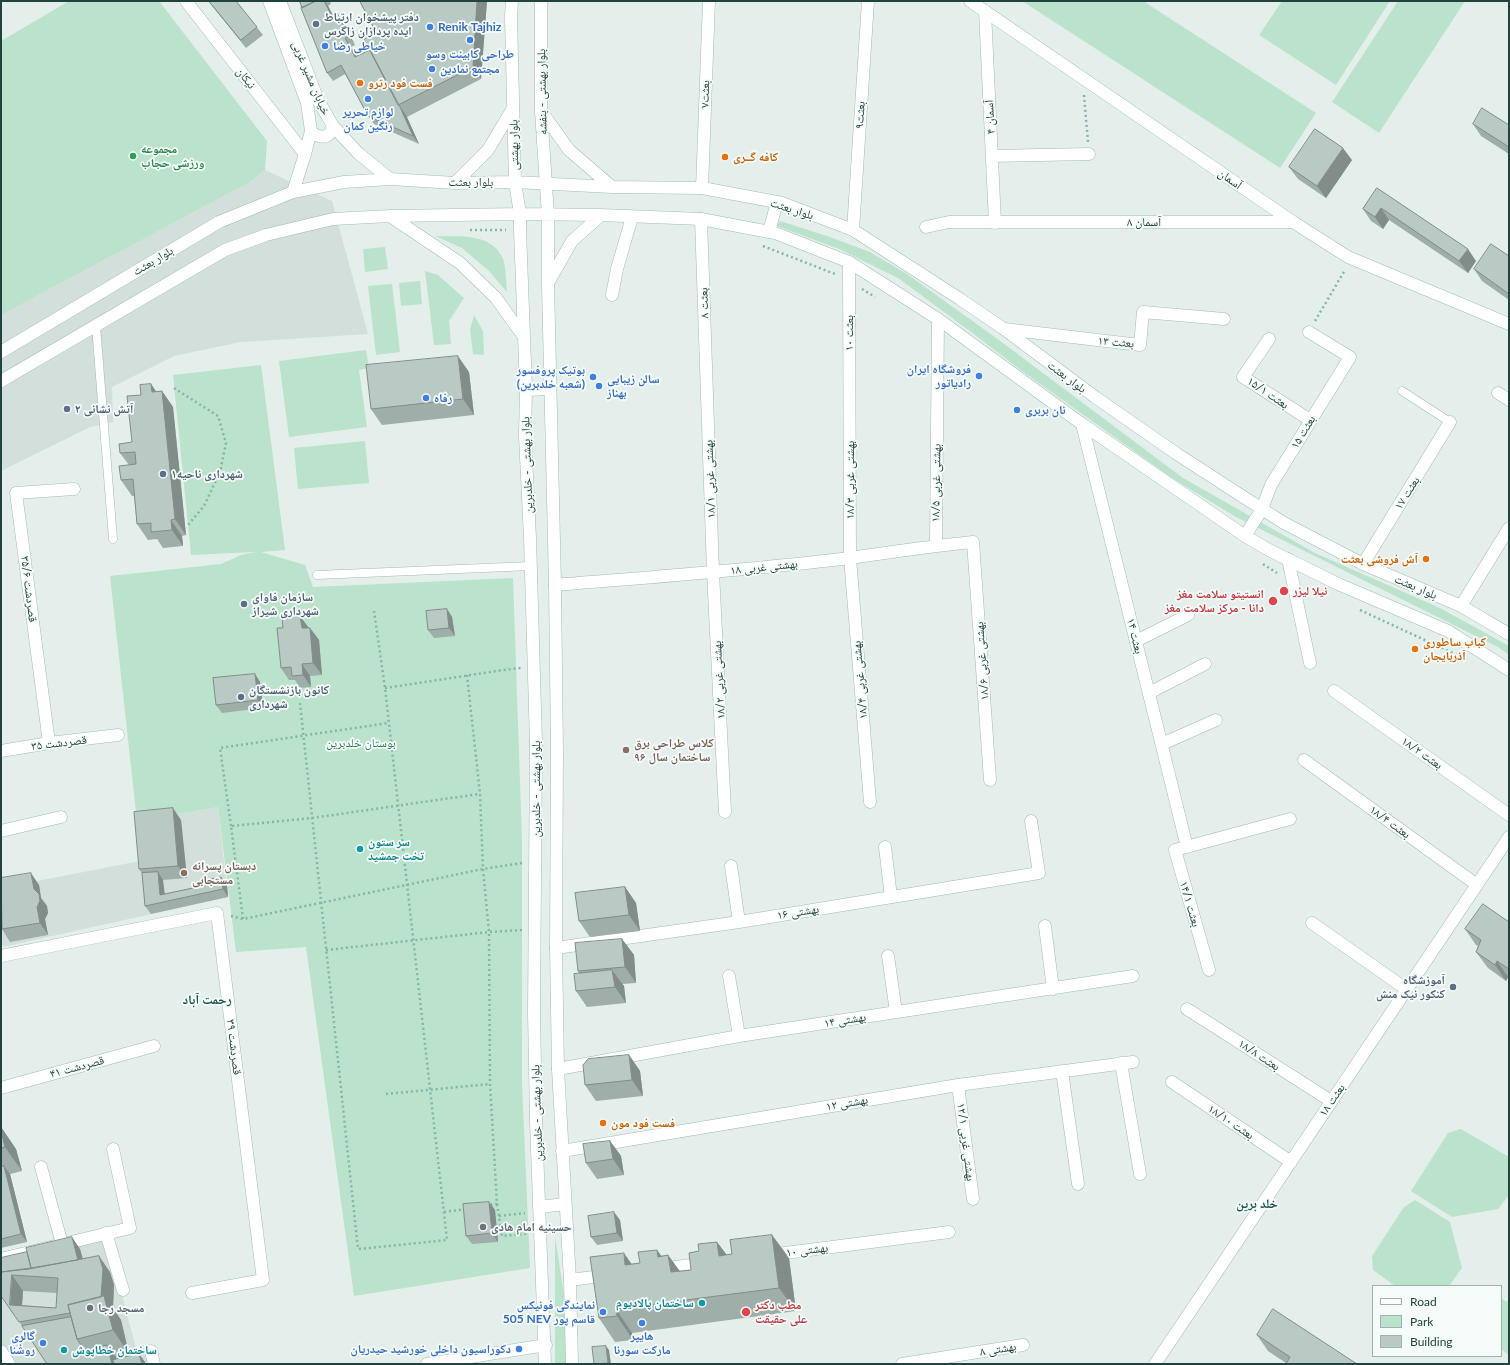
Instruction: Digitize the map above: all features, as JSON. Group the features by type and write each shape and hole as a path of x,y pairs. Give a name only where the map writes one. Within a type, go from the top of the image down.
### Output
{"street":[{"name":"نیکان","path":"186,1 306,154"},
{"name":"خیابان مشیر غربی","path":"269,1 307,103 310,130 306,154 293,192"},
{"name":"خیابان مشیر غربی","path":"280,1 318,100 333,126 358,153 390,179"},
{"path":"455,183 488,150 513,108 512,1"},
{"name":"بلوار بهشتی - بنفشه","path":"541,1 541,111 548,215"},
{"name":"بعثت۷","path":"702,188 709,1"},
{"name":"بعثت۹","path":"853,230 868,1"},
{"name":"آسمان","path":"970,1 1293,222 1352,259 1509,324"},
{"name":"۴ آسمان","path":"985,11 995,223"},
{"name":"بلوار بهشتی","path":"513,108 514,182 520,214"},
{"path":"541,111 569,150 612,187"},
{"path":"310,130 317,136 326,136 330,133 333,126"},
{"path":"992,156 1089,154"},
{"name":"بلوار بعثت","path":"1,352 219,222 293,192 344,182 390,179 455,183 514,182 612,187 702,188 776,202 853,230 960,299 1004,329 1094,397 1177,454 1284,523 1363,564 1461,606 1509,634"},
{"path":"769,232 776,202"},
{"path":"1,382 225,250 266,235 333,219 390,216 520,214 601,215 701,220 769,232 849,262 938,319 1082,424 1245,536 1269,550 1352,590 1448,631 1509,670"},
{"name":"بلوار بهشتی - خلدبرین","path":"520,214 526,390 525,436 531,566 536,744 534,1012 539,1207 546,1345 545,1364"},
{"path":"548,215 548,284"},
{"path":"548,284 572,241 601,215"},
{"path":"390,216 460,262 496,298 524,337"},
{"path":"612,295 617,269 632,216"},
{"name":"۸ بعثت","path":"701,220 707,386"},
{"name":"۸ آسمان","path":"926,227 949,222 1293,222"},
{"name":"۱۰ بعثت","path":"849,262 850,403"},
{"name":"بلوار بهشتی - خلدبرین","path":"548,284 555,585 557,752 556,948 558,1069 570,1280 572,1364"},
{"name":"۱۳ بعثت","path":"1004,329 1140,345 1143,312 1224,319"},
{"name":"بهشتی غربی ۱۸/۵","path":"936,546 938,319"},
{"name":"بعثت ۱۵","path":"1245,536 1262,509 1271,486 1310,420 1350,357 1309,332"},
{"name":"۱۵/۱ بعثت","path":"1269,339 1243,377 1310,420"},
{"name":"بهشتی غربی ۱۸/۱","path":"707,386 713,572"},
{"path":"526,390 550,389"},
{"path":"1498,393 1509,400"},
{"name":"بهشتی غربی ۱۸/۳","path":"850,403 850,558"},
{"name":"بعثت ۱۷","path":"1363,564 1450,422"},
{"name":"بعثت ۱۴","path":"1082,424 1187,847"},
{"name":"قصردشت ۳۵/۶","path":"49,743 16,493 74,489"},
{"path":"1461,606 1509,528"},
{"name":"بهشتی غربی ۱۸","path":"555,585 713,572 850,558 973,542"},
{"name":"بهشتی غربی ۱۸/۶","path":"973,542 990,780"},
{"name":"بهشتی غربی ۱۸/۴","path":"850,558 870,802"},
{"path":"1288,559 1310,663"},
{"name":"بهشتی غربی ۱۸/۲","path":"713,572 725,812"},
{"path":"1136,641 1188,615"},
{"path":"1149,693 1205,664"},
{"name":"۱۸/۲ بعثت","path":"1334,691 1509,815"},
{"path":"1162,744 1216,720"},
{"name":"قصردشت ۳۵","path":"1,751 49,743 118,735"},
{"name":"۱۸/۴ بعثت","path":"1304,760 1477,885"},
{"path":"1,831 61,817"},
{"path":"1187,847 1290,819"},
{"name":"۱۶ بهشتی","path":"556,948 739,922 1039,873 1031,821"},
{"name":"بعثت ۱۸","path":"1155,1364 1509,837"},
{"path":"885,847 891,897"},
{"name":"۱۴/۱ بعثت","path":"1187,847 1175,850 1209,970"},
{"path":"731,866 739,922"},
{"path":"1,956 217,913"},
{"name":"قصردشت ۳۹","path":"192,1292 263,1280 217,913"},
{"path":"1312,923 1406,989"},
{"path":"1045,926 1053,989"},
{"path":"888,956 896,1012"},
{"path":"729,976 739,1036"},
{"name":"۱۴ بهشتی","path":"558,1069 739,1036 1134,976"},
{"name":"۱۸/۸ بعثت","path":"1187,1009 1331,1101"},
{"name":"قصردشت ۴۱","path":"1,1088 154,1046"},
{"name":"۱۲ بهشتی","path":"562,1151 958,1085 1127,1062 1140,1174"},
{"path":"1062,1071 1078,1184"},
{"name":"۱۸/۱۰ بعثت","path":"1172,1082 1291,1162"},
{"name":"۱۲/۱ بهشتی غربی","path":"958,1085 973,1199"},
{"path":"1,1259 130,1228 113,1149"},
{"path":"41,1167 62,1244"},
{"path":"539,1207 565,1204"},
{"name":"۱۰ بهشتی","path":"760,1256 949,1232"},
{"path":"106,1233 123,1290"},
{"path":"649,1270 720,1261"},
{"path":"570,1280 618,1274"},
{"path":"427,1364 546,1345"},
{"name":"۸ بهشتی","path":"902,1364 1023,1345"},
{"path":"1,1351 9,1364"},
{"path":"151,1351 154,1364"}],"lane":[{"path":"96,326 113,539"},
{"path":"1402,391 1450,422"},
{"path":"317,576 531,566"}],"path":[{"path":"1083,78 1089,154"},
{"path":"465,230 520,230"},
{"path":"759,245 781,252 840,276 880,300"},
{"path":"1309,332 1352,259"},
{"path":"174,388 218,416 226,443 220,472 204,506 188,525"},
{"path":"1263,564 1276,573 1292,579"},
{"path":"1356,608 1461,657"},
{"path":"300,703 358,1249 447,1240 397,806 385,688 374,611"},
{"path":"385,688 503,670 534,668"},
{"path":"467,675 480,794 483,869 488,932 490,1084 497,1204 502,1236 526,1234"},
{"path":"243,919 220,748 388,723"},
{"path":"231,826 312,818 480,794"},
{"path":"217,913 243,919 406,884 483,869 535,862"},
{"path":"326,950 488,932 535,930"},
{"path":"386,1094 490,1084"},
{"path":"482,1206 497,1204"},
{"path":"444,1212 474,1207"},
{"path":"499,1216 525,1213"}],"shaded area":[{"path":"265,170 332,201 368,334 241,342 174,356 112,387 113,422 90,427 1,471 1,315 250,182"},
{"path":"218,807 228,897 3,947 1,940 1,888 140,861 137,821"},
{"path":"107,1236 136,1349 151,1346 155,1364 1,1364 1,1263"}],"green space":[{"name":"مجموعه ورزشی حجاب","path":"69,1 159,1 267,141 265,170 250,182 1,315 1,41"},
{"path":"1022,1 1143,1 1316,113 1280,168"},
{"path":"1282,1 1390,1 1336,85 1259,35"},
{"path":"1398,1 1465,1 1379,133 1332,102"},
{"path":"780,221 870,252 907,274 1003,343 1183,478 1315,553 1440,608 1509,646 1509,655 1498,647 1236,517 1172,478 1022,371 898,278 839,249 777,226"},
{"path":"435,236 474,238 491,244 498,250 504,262 507,292 489,271 462,248"},
{"path":"385,247 388,269 365,272 363,249"},
{"path":"425,271 438,275 464,298 449,321 451,344 434,345"},
{"path":"420,281 422,304 401,306 399,283"},
{"path":"392,284 400,352 376,355 368,286"},
{"path":"474,315 483,331 484,355 473,354 470,330"},
{"path":"366,350 369,368 359,370 367,427 289,437 279,361"},
{"name":"بوستان خلدبرین","path":"261,365 285,550 261,552 305,565 313,587 513,578 522,841 522,1084 530,1268 354,1296 306,947 236,952 218,807 137,821 110,576 221,564 241,555 255,552 191,555 173,375"},
{"path":"365,441 369,483 298,489 294,448"},
{"path":"1461,1129 1509,1157 1509,1195 1498,1209 1452,1217 1411,1191 1448,1133"},
{"path":"1415,1200 1450,1222 1462,1268 1450,1285 1394,1285 1373,1270 1372,1256 1404,1207"},
{"path":"555,1236 564,1295 568,1364 555,1364"},
{"path":"1509,1298 1509,1355 1502,1350 1502,1299 1507,1302"}],"building":[{"path":"209,1 236,1 257,27 241,40"},
{"path":"316,1 302,8 300,2"},
{"path":"316,1 324,1 332,16 337,13 349,36 345,38 355,57 370,50 400,107 413,136 368,116 341,65 327,73 301,8"},
{"name":"مجتمع نمادین","path":"360,1 477,1 473,67 398,105 364,39 376,33"},
{"path":"1482,108 1509,125 1509,147 1473,124"},
{"path":"1315,129 1343,148 1317,186 1289,167"},
{"path":"1377,188 1468,249 1459,261 1381,208 1375,217 1363,209"},
{"path":"1491,244 1509,256 1509,294 1474,269"},
{"path":"458,356 463,399 371,409 366,365"},
{"name":"شهرداری ناحیه۱","path":"151,384 152,392 162,391 175,519 171,520 172,530 151,532 151,523 137,524 133,479 121,480 119,466 136,464 135,452 120,453 119,444 132,442 127,396 141,395 140,385"},
{"path":"447,609 449,628 428,630 426,611"},
{"path":"300,616 302,628 310,628 313,663 302,664 303,675 292,676 291,667 281,668 277,628 283,628 282,617"},
{"path":"255,674 258,700 216,705 213,678"},
{"path":"173,808 178,866 139,869 134,812"},
{"path":"158,872 160,895 207,885 206,880 221,877 223,889 145,906 142,873"},
{"path":"31,873 34,889 39,894 40,901 37,907 40,923 2,929 1,878"},
{"path":"625,887 629,915 579,921 575,893"},
{"path":"1483,904 1509,922 1509,969 1497,961 1495,965 1476,952 1481,940 1465,929"},
{"path":"622,939 625,967 578,971 575,943"},
{"path":"612,970 615,987 576,991 574,974"},
{"path":"629,1055 632,1080 585,1085 583,1065 588,1059"},
{"path":"1,1131 5,1147 1,1148"},
{"path":"610,1141 613,1159 586,1163 583,1144"},
{"path":"4,1166 21,1234 1,1239 1,1167"},
{"path":"489,1202 492,1233 466,1236 463,1204"},
{"path":"614,1212 617,1233 591,1237 588,1216"},
{"path":"772,1235 779,1288 616,1309 617,1316 599,1318 590,1257 624,1253 625,1265 640,1263 638,1252 657,1250 658,1257 668,1255 671,1272 691,1270 689,1253 699,1251 698,1244 717,1242 719,1256 732,1254 730,1240"},
{"path":"72,1237 78,1260 31,1268 26,1248"},
{"path":"27,1252 31,1268 1,1272 1,1258"},
{"path":"99,1256 103,1269 101,1297 68,1305 70,1313 19,1322 1,1296 1,1272 29,1269","holes":["12,1275 58,1278 56,1308 10,1305"]},
{"path":"104,1296 113,1330 77,1339 68,1305"},
{"path":"1273,1309 1357,1364 1286,1364 1290,1357 1257,1335"},
{"path":"71,1317 77,1339 85,1351 107,1345 112,1364 47,1364 22,1326"},
{"path":"606,1346 608,1363 594,1364 592,1347"},
{"path":"139,1354 142,1364 114,1364 113,1360"}],"place":[{"name":"دفتر پیشخوان ارتباط ایده پردازان زاگرس","path":"316,24"},
{"name":"Renik Tajhiz","path":"430,27"},
{"name":"طراحی کابینت وسو","path":"470,40"},
{"name":"خیاطی رضا","path":"325,46"},
{"name":"مجتمع نمادین","path":"432,69"},
{"name":"فست فود رترو","path":"360,83"},
{"name":"لوازم تحریر رنگین کمان","path":"368,99"},
{"name":"مجموعه ورزشی حجاب","path":"133,156"},
{"name":"کافه گــری","path":"725,157"},
{"name":"فروشگاه ایران رادیاتور","path":"979,376"},
{"name":"بوتیک پروفسور (شعبه خلدبرین)","path":"593,377"},
{"name":"سالن زیبایی بهناز","path":"599,386"},
{"name":"رفاه","path":"426,398"},
{"name":"آتش نشانی ۲","path":"67,409"},
{"name":"نان بربری","path":"1017,410"},
{"name":"شهرداری ناحیه۱","path":"163,474"},
{"name":"آش فروشی بعثت","path":"1426,559"},
{"name":"نیلا لیزر","path":"1284,591"},
{"name":"انستیتو سلامت مغز دانا - مرکز سلامت مغز","path":"1273,601"},
{"name":"سازمان فاوای شهرداری شیراز","path":"244,604"},
{"name":"کباب ساطوری آذربایجان","path":"1415,649"},
{"name":"کانون بازنشستگان شهرداری","path":"241,697"},
{"name":"کلاس طراحی برق ساختمان سال ۹۶","path":"626,750"},
{"name":"سر ستون تخت جمشید","path":"360,849"},
{"name":"دبستان پسرانه مستجابی","path":"184,873"},
{"name":"آموزشگاه کنکور نیک منش","path":"1453,987"},
{"name":"فست فود مون","path":"603,1123"},
{"name":"حسینیه امام هادی","path":"483,1227"},
{"name":"ساختمان پالادیوم","path":"702,1303"},
{"name":"مسجد رجا","path":"90,1308"},
{"name":"نمایندگی فونیکس 505 NEV قاسم پور","path":"603,1312"},
{"name":"مطب دکتر علی حقیقت","path":"746,1312"},
{"name":"هایپر مارکت سورنا","path":"642,1323"},
{"name":"گالری روشْنا","path":"43,1343"},
{"name":"دکوراسیون داخلی خورشید حیدریان","path":"519,1349"},
{"name":"ساختمان خطاپوش","path":"64,1350"}],"district":[{"name":"رحمت آباد","path":"207,1000"},
{"name":"خلد برین","path":"1257,1204"}]}
